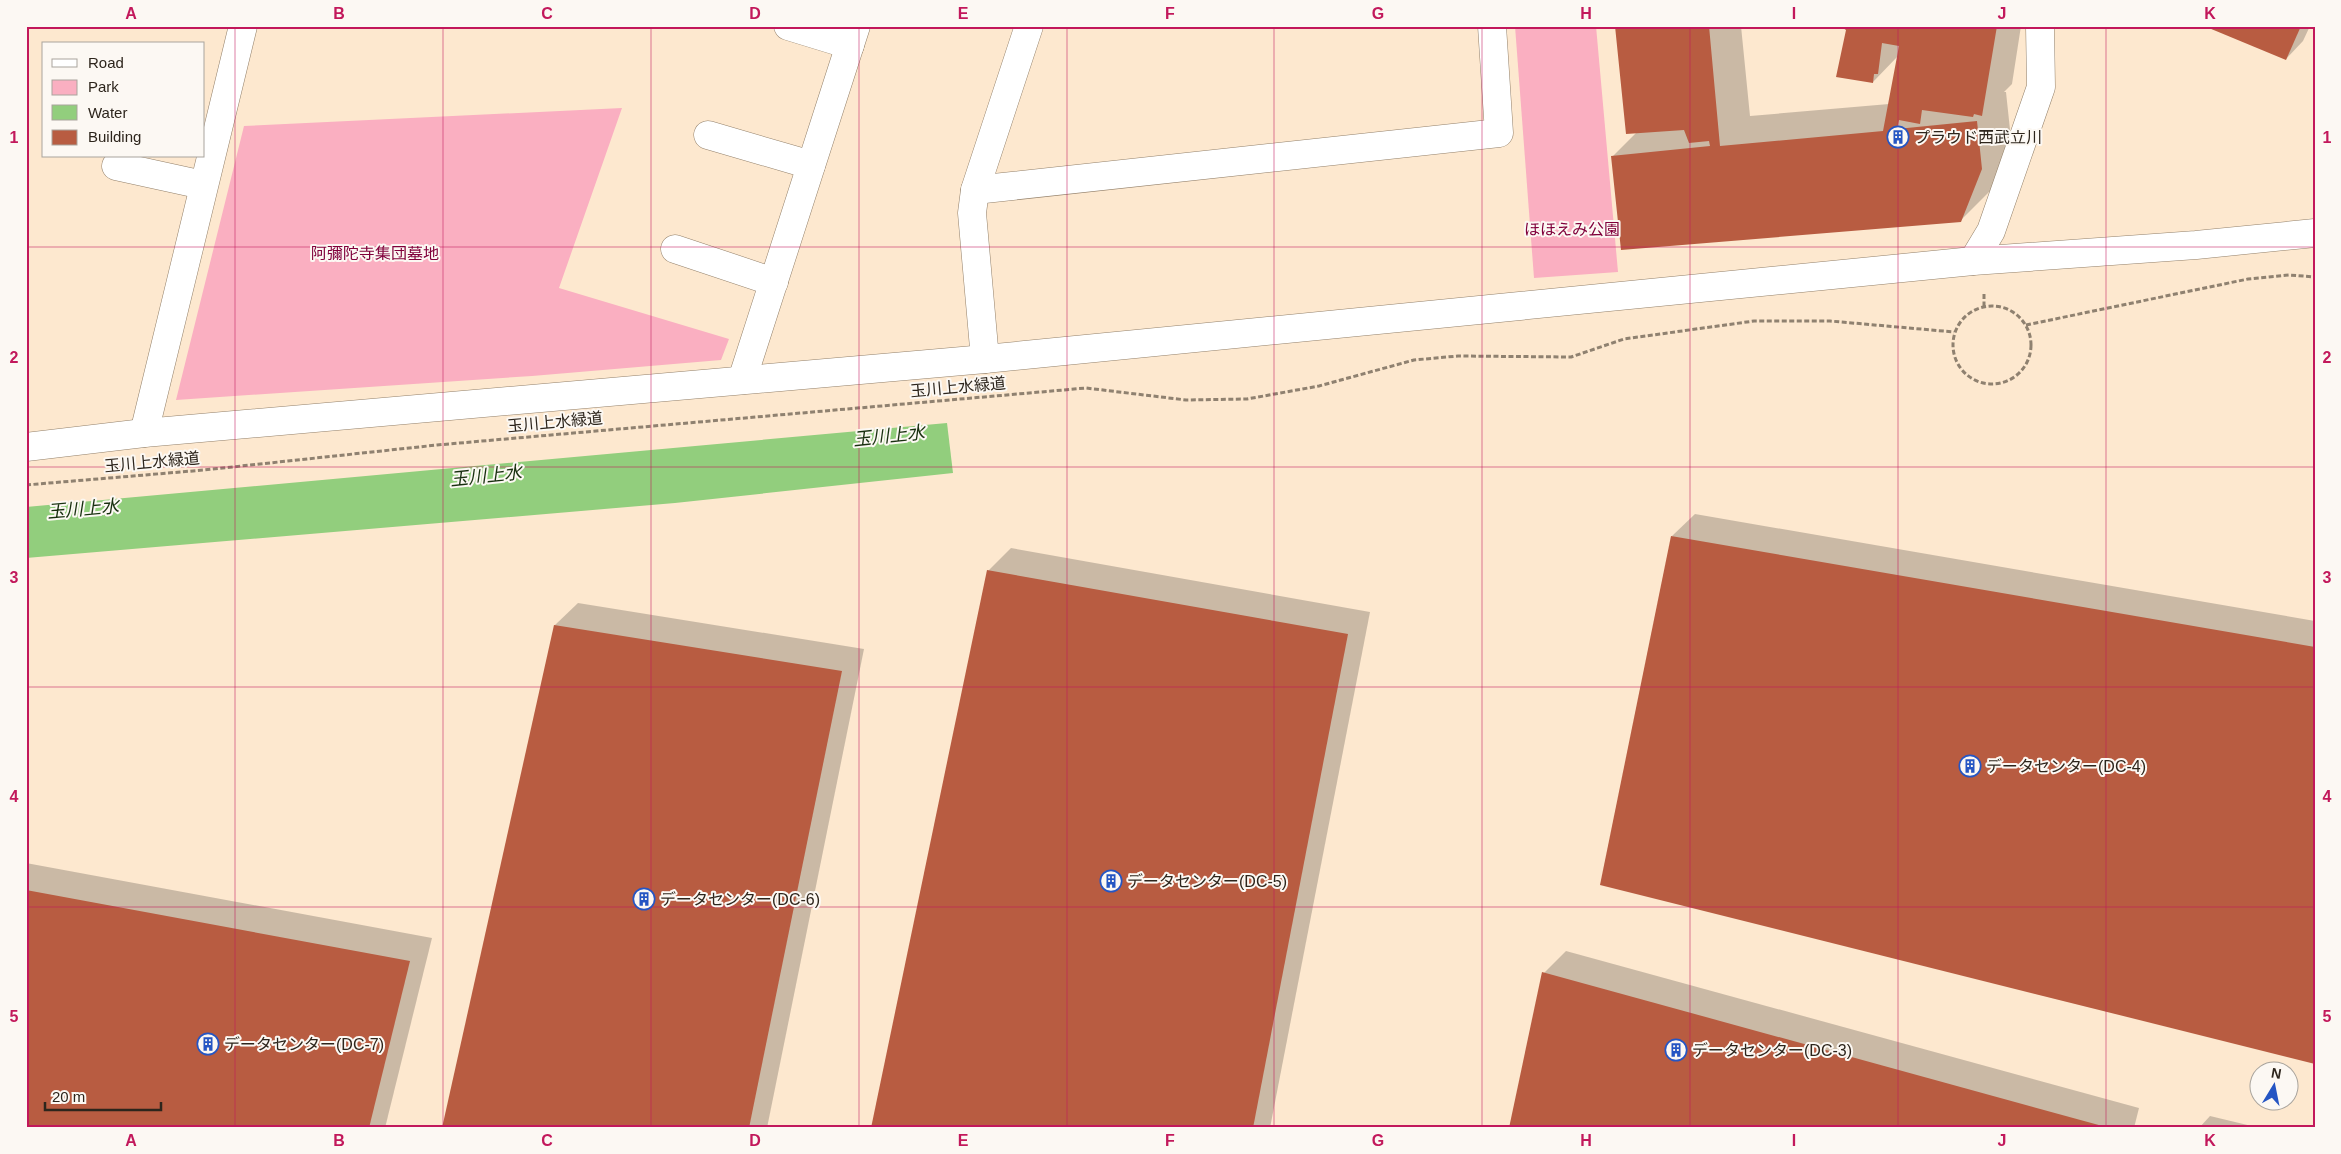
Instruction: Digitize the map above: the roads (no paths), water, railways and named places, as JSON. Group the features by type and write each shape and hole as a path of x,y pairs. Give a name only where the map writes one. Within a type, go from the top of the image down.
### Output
{"street":[{"path":"144,433 243,26"},
{"path":"742,380 853,36 788,26"},
{"path":"985,359 972,213 975,190 1029,26"},
{"path":"975,190 1499,133 1492,26"},
{"path":"1973,261 1991,231 2041,87 2040,26"},
{"path":"708,135 811,165"},
{"path":"116,166 203,186"},
{"path":"26,447 144,433 985,359 1973,261 2196,245 2315,233"},
{"path":"675,249 774,282"}],"water":[{"name":"玉川上水","path":"947,423 953,473 675,503 26,558 26,507"}],"place":[{"name":"プラウド西武立川","path":"1898,137"},
{"name":"データセンター(DC-4)","path":"1970,766"},
{"name":"データセンター(DC-5)","path":"1111,881"},
{"name":"データセンター(DC-6)","path":"644,899"},
{"name":"データセンター(DC-7)","path":"208,1044"},
{"name":"データセンター(DC-3)","path":"1676,1050"}],"park label":[{"name":"ほほえみ公園","path":"1572,229"},
{"name":"阿彌陀寺集団墓地","path":"375,253"}]}
